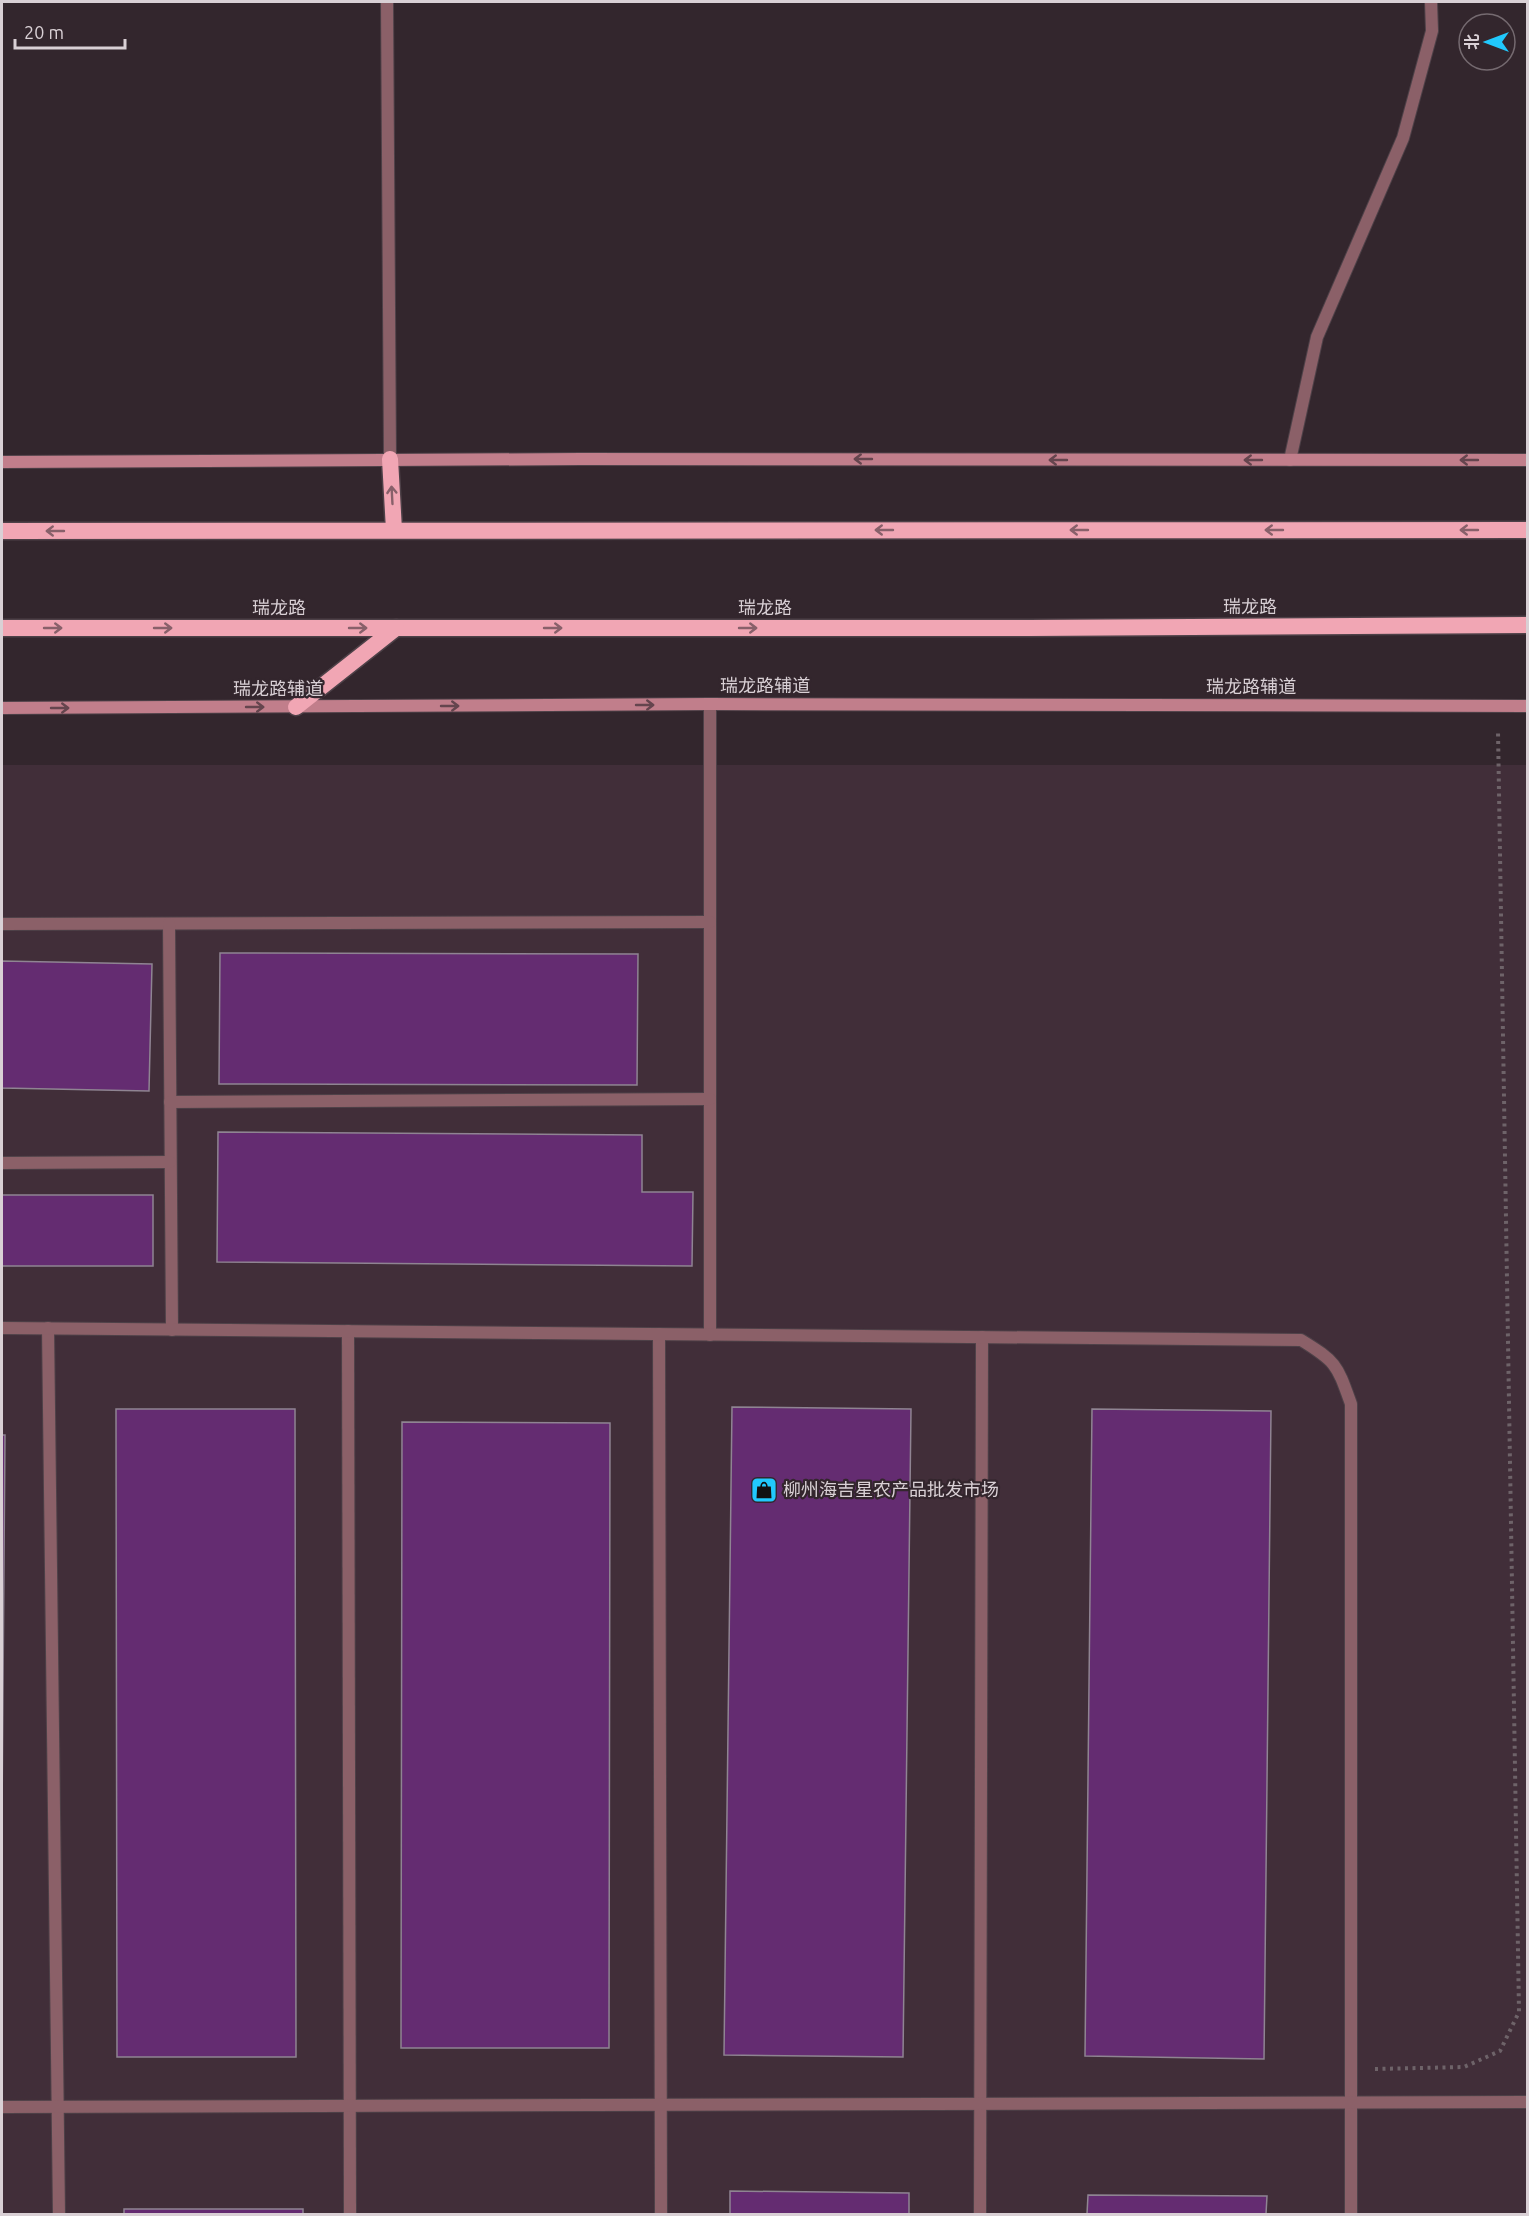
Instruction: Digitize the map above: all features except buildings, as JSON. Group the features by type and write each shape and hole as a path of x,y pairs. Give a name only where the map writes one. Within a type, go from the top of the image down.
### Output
{"highway":[{"path":"390,459 394,530"},
{"path":"2,531 1527,530"},
{"name":"瑞龙路","path":"2,628 1040,628 1527,625"},
{"path":"296,707 396,628"}],"main road":[{"path":"2,462 390,459 1527,460"},
{"name":"瑞龙路辅道","path":"2,708 710,704 1527,706"}],"street":[{"path":"387,2 390,459"},
{"path":"1290,460 1317,337 1404,138 1432,31 1431,2"},
{"path":"710,704 710,1335"},
{"path":"2,924 710,922"},
{"path":"169,924 172,1330"},
{"path":"170,1102 710,1099"},
{"path":"2,1163 170,1162"},
{"path":"2,1328 1301,1340 1327,1356 1339,1370 1351,1404 1351,2214"},
{"path":"48,1328 59,2214"},
{"path":"348,1331 350,2214"},
{"path":"659,1334 661,2214"},
{"path":"980,2214 982,1337"},
{"path":"2,2107 1527,2102"}],"path":[{"path":"1351,2070 1464,2067 1500,2051 1518,2012 1498,706"}],"shaded area":[{"name":"柳州海吉星农产品批发市场","path":"2,765 1527,765 1527,2214 2,2214"}],"place":[{"name":"柳州海吉星农产品批发市场","path":"764,1490"}]}
